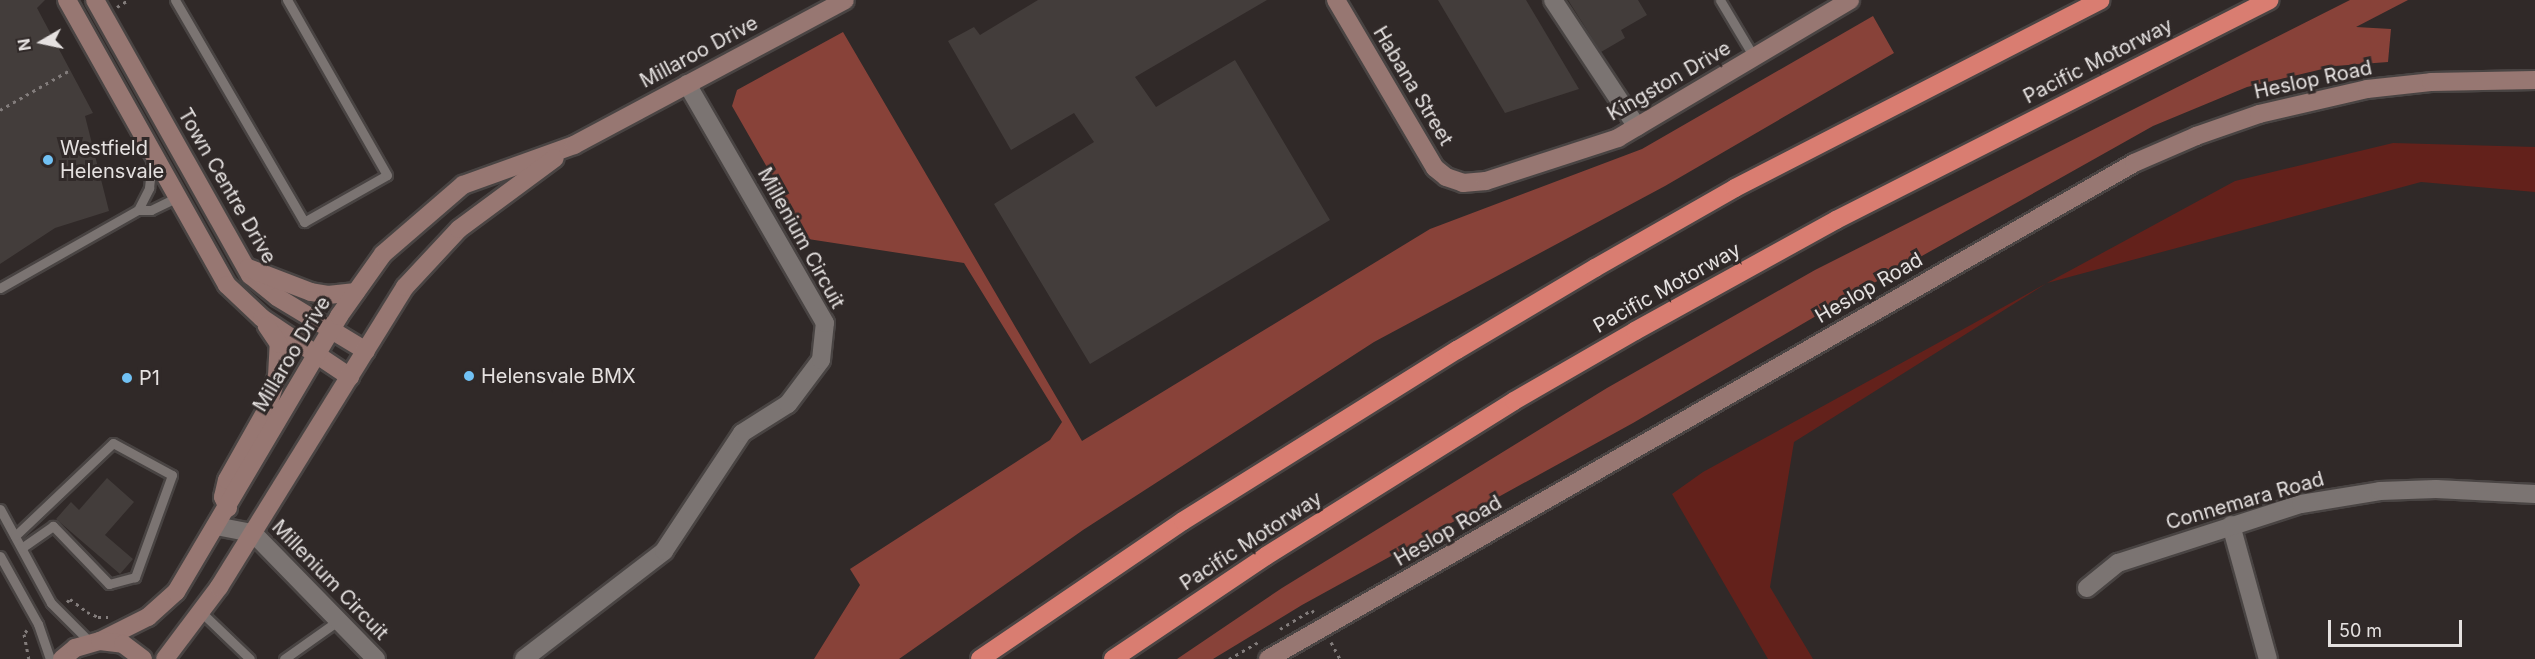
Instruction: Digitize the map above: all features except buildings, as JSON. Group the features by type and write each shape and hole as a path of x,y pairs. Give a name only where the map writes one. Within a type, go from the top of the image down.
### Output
{"highway":[{"path":"980,659 1183,521 1457,350 1595,268 1735,188 2101,0"},
{"name":"Pacific Motorway","path":"1113,659 1266,556 1514,401 1635,331 1836,220 2269,0"}],"street":[{"path":"67,0 227,285 262,318 350,377"},
{"name":"Town Centre Drive","path":"95,0 244,266 259,284 366,351"},
{"name":"Millaroo Drive","path":"62,659 75,648 148,617 176,592 228,508 332,329 383,255 464,185 574,144 845,0"},
{"name":"Habana Street","path":"1336,0 1435,168 1446,177 1463,183"},
{"path":"1553,0 1636,127"},
{"name":"Kingston Drive","path":"1463,183 1486,181 1618,138 1850,0"},
{"name":"Heslop Road","path":"1268,659 2134,164 2196,136 2259,114 2367,89 2431,82 2535,80"},
{"name":"Millenium Circuit","path":"524,659 664,551 742,433 788,404 821,360 825,322 687,84"},
{"path":"166,128 164,141 183,179 178,197"},
{"name":"Millaroo Drive","path":"165,659 219,587 405,287 459,229 574,144"},
{"path":"244,266 311,292 327,295 357,292"},
{"path":"228,508 223,497 227,480 267,409 279,370 279,344 262,318"},
{"name":"Connemara Road","path":"2086,588 2118,562 2301,504 2380,491 2436,489 2535,494"},
{"path":"2231,525 2268,659"},
{"name":"Millenium Circuit","path":"216,526 253,532 376,659"},
{"path":"95,641 123,644 143,659"}],"lane":[{"path":"176,0 304,222 387,175 287,0"},
{"path":"1720,0 1754,57"},
{"path":"138,210 150,181 152,152"},
{"path":"0,288 138,210 151,210 178,197"},
{"path":"15,536 113,443 172,475 135,577 109,584 53,526 21,548"},
{"path":"0,509 51,603 95,641"},
{"path":"0,556 38,624 50,659"},
{"path":"200,611 250,659"},
{"path":"284,659 339,620"}],"path":[{"path":"116,7 128,0"},
{"path":"0,110 70,70"}],"shaded area":[{"path":"2350,0 2408,0 2356,27 2391,29 2388,62 2335,66 2247,87 2153,126 1833,306 1633,423 1302,605 1213,659 1177,659 1282,588 1607,388 1815,270"},
{"path":"1873,16 1894,53 1665,186 1374,342 1083,530 899,659 814,659 860,585 850,569 1050,440 1062,422 964,263 808,239 732,106 737,90 843,32 1082,441 1430,229 1642,149"},
{"path":"2393,143 2535,147 2535,192 2421,182 2047,283 2235,181"},
{"path":"2047,283 1794,442 1770,587 1813,659 1768,659 1672,494 1703,472"}],"place":[{"name":"Westfield Helensvale","path":"48,160"},
{"name":"Helensvale BMX","path":"469,376"},
{"name":"P1","path":"127,378"}]}
